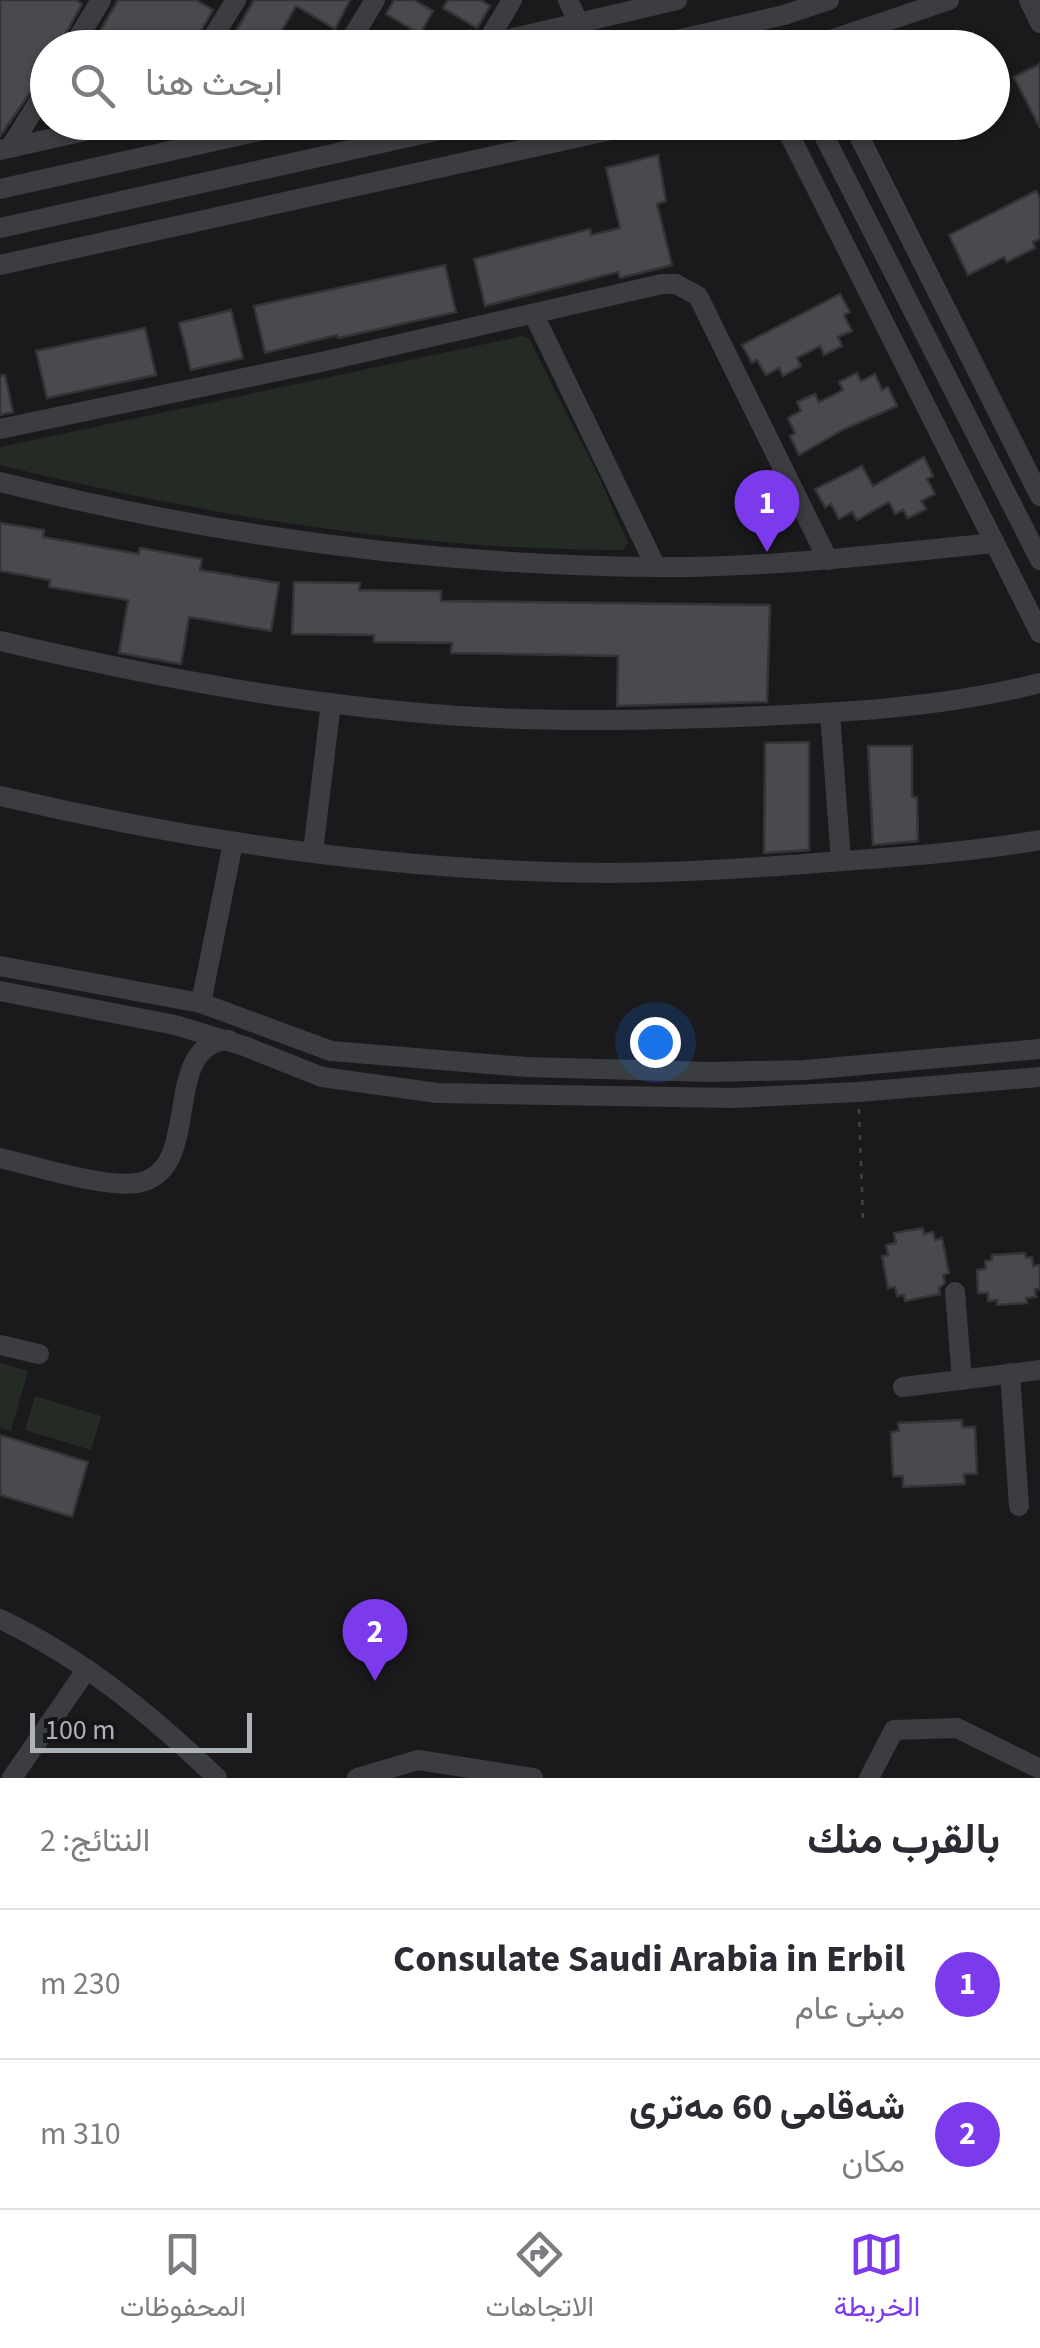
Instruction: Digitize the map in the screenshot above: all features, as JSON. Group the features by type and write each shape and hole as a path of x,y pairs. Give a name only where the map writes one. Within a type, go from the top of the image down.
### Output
{"street":[{"path":"83,30 101,0"},
{"path":"217,30 236,0"},
{"path":"357,30 375,0"},
{"path":"490,30 512,0"},
{"path":"568,0 579,24"},
{"path":"551,30 677,0"},
{"path":"722,30 784,16 829,0"},
{"path":"862,30 949,0"},
{"path":"1029,0 1040,24"},
{"path":"5,149 30,113"},
{"path":"5,149 45,140"},
{"path":"0,189 220,140"},
{"path":"277,140 282,166"},
{"path":"0,228 397,140"},
{"path":"0,265 566,140"},
{"path":"792,140 1040,633"},
{"path":"826,140 1040,560"},
{"path":"861,140 1040,496"},
{"path":"0,429 676,284 698,296 828,560"},
{"path":"534,314 656,567"},
{"path":"0,482 99,507 293,542 452,559 656,567 828,560 995,544"},
{"path":"0,640 151,674 332,703 493,718 830,714 921,705 1040,683"},
{"path":"313,852 332,703"},
{"path":"830,714 840,862"},
{"path":"0,796 233,843 500,870 719,870 968,852 1040,840"},
{"path":"201,1003 233,843"},
{"path":"0,966 201,1003 331,1051 490,1064 617,1070 805,1070 1040,1049"},
{"path":"0,992 166,1023 229,1040 322,1077 437,1093 732,1098 1040,1077"},
{"path":"166,1023 180,1034 188,1048 182,1106"},
{"path":"0,1158 123,1184 151,1180 169,1162 198,1054 208,1046 229,1040"},
{"path":"370,1053 423,1066 430,1075 423,1083 370,1084"},
{"path":"485,1093 451,1084 448,1077 452,1070 490,1064"},
{"path":"955,1292 962,1380"},
{"path":"0,1345 39,1354"},
{"path":"904,1387 1040,1370"},
{"path":"1010,1374 1020,1506"},
{"path":"0,1619 32,1634 88,1670 166,1729 216,1778"},
{"path":"12,1778 88,1670"},
{"path":"869,1778 894,1730 957,1728 1040,1769"},
{"path":"357,1778 418,1760 533,1778"}],"path":[{"path":"858,1092 863,1218"}],"shaded area":[{"path":"523,336 529,339 599,477 628,543 623,550 466,544 309,526 153,499 0,465 0,447"},
{"path":"0,1363 28,1371 11,1431 0,1428"},
{"path":"35,1396 101,1416 91,1450 25,1430"}],"building":[{"path":"0,0 76,0 82,4 68,30 30,30 30,93 0,136"},
{"path":"118,0 196,0 213,10 201,30 100,30"},
{"path":"254,0 350,0 335,29 296,6 282,30 236,30"},
{"path":"394,0 414,0 433,11 422,30 413,30 386,14"},
{"path":"448,0 480,0 490,6 477,28 443,8"},
{"path":"1040,64 1040,128 1014,77"},
{"path":"658,155 666,201 657,204 672,265 620,278 618,272 485,306 474,259 590,229 591,235 620,228 606,168"},
{"path":"1036,191 1040,198 1040,239 1033,242 1035,248 1007,262 1004,257 968,275 949,235"},
{"path":"445,265 456,312 265,353 254,306"},
{"path":"840,294 850,312 844,315 852,331 838,337 842,346 824,355 820,346 797,358 801,366 783,376 779,368 766,375 757,360 752,363 742,345"},
{"path":"231,310 243,358 191,370 179,323"},
{"path":"145,328 156,375 47,398 36,351"},
{"path":"857,373 861,381 875,374 882,390 888,387 897,406 844,429 799,455 790,436 795,433 788,418 801,411 797,402 815,394 819,402 843,390 839,382"},
{"path":"5,375 13,412 0,415 0,376"},
{"path":"924,457 933,476 927,479 935,494 921,501 926,509 908,518 903,510 895,514 889,502 857,520 852,512 839,519 831,504 825,507 815,489 862,466 873,486"},
{"path":"0,523 44,530 43,537 139,554 140,548 202,559 200,570 279,583 271,631 189,617 181,664 119,653 128,600 49,587 50,580 0,571"},
{"path":"294,582 360,583 359,590 441,591 441,601 770,605 767,702 617,706 618,656 451,653 452,643 374,642 374,635 292,634"},
{"path":"809,742 809,850 764,853 765,743"},
{"path":"868,746 912,746 912,797 917,797 918,841 873,845"},
{"path":"923,1228 924,1234 933,1232 935,1240 942,1238 949,1273 943,1275 945,1283 939,1288 940,1294 905,1301 904,1295 897,1296 895,1287 888,1288 882,1256 888,1255 886,1245 896,1243 894,1233"},
{"path":"1025,1253 1026,1258 1032,1257 1033,1266 1040,1265 1036,1297 1026,1298 1027,1303 997,1305 997,1300 988,1301 988,1293 978,1293 977,1270 986,1269 985,1261 992,1260 992,1255"},
{"path":"962,1420 962,1427 975,1427 977,1474 964,1474 965,1484 903,1487 903,1476 893,1476 891,1432 899,1431 898,1423"},
{"path":"0,1435 88,1462 72,1517 0,1495"}],"place":[{"name":"Consulate Saudi Arabia in Erbil","path":"767,552"},
{"name":"شەقامی 60 مەتری","path":"375,1681"}]}
